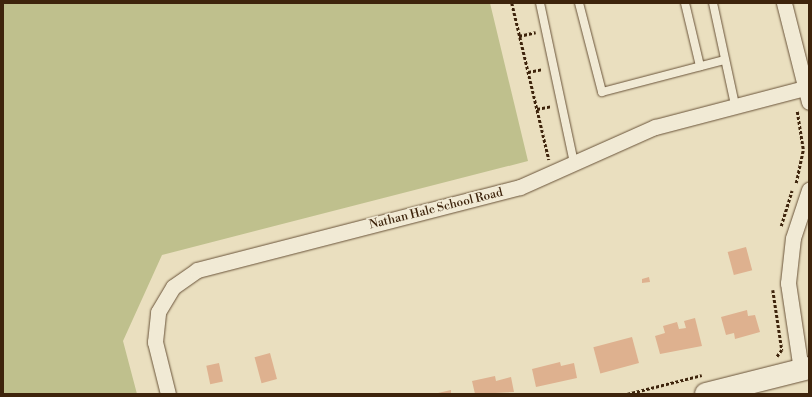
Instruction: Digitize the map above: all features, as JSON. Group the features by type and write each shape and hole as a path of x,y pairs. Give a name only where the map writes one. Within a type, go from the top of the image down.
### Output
{"main road":[{"path":"706,394 805,369"}],"street":[{"path":"784,3 808,93"},
{"name":"Nathan Hale School Road","path":"168,394 155,342 155,325 164,300 188,274 206,266 494,195 545,178 655,127 735,105 808,93"},
{"path":"805,369 788,283 793,238 809,190"}],"lane":[{"path":"540,3 560,105 574,164"},
{"path":"579,3 602,92 724,60"},
{"path":"684,3 700,66"},
{"path":"713,3 724,60 735,105"}],"path":[{"path":"512,3 549,160"},
{"path":"519,36 545,30"},
{"path":"528,72 552,67"},
{"path":"537,109 560,105"}],"green space":[{"path":"3,3 490,3 528,161 162,255 123,341 137,394 3,394"}],"building":[{"path":"746,247 752,270 734,275 728,252"},
{"path":"649,277 650,282 642,283 642,279"},
{"path":"747,310 748,316 755,315 760,332 735,339 734,333 726,335 721,317"},
{"path":"695,318 702,346 660,354 655,336 665,333 663,326 677,322 679,329 686,328 684,321"},
{"path":"632,337 639,363 600,373 593,347"},
{"path":"270,353 277,379 262,383 255,357"},
{"path":"560,362 561,366 574,363 577,378 536,387 532,369"},
{"path":"219,363 223,382 210,384 206,366"},
{"path":"495,376 496,381 511,377 514,392 475,394 472,381"},
{"path":"451,390 451,394 438,394 438,393"}]}
